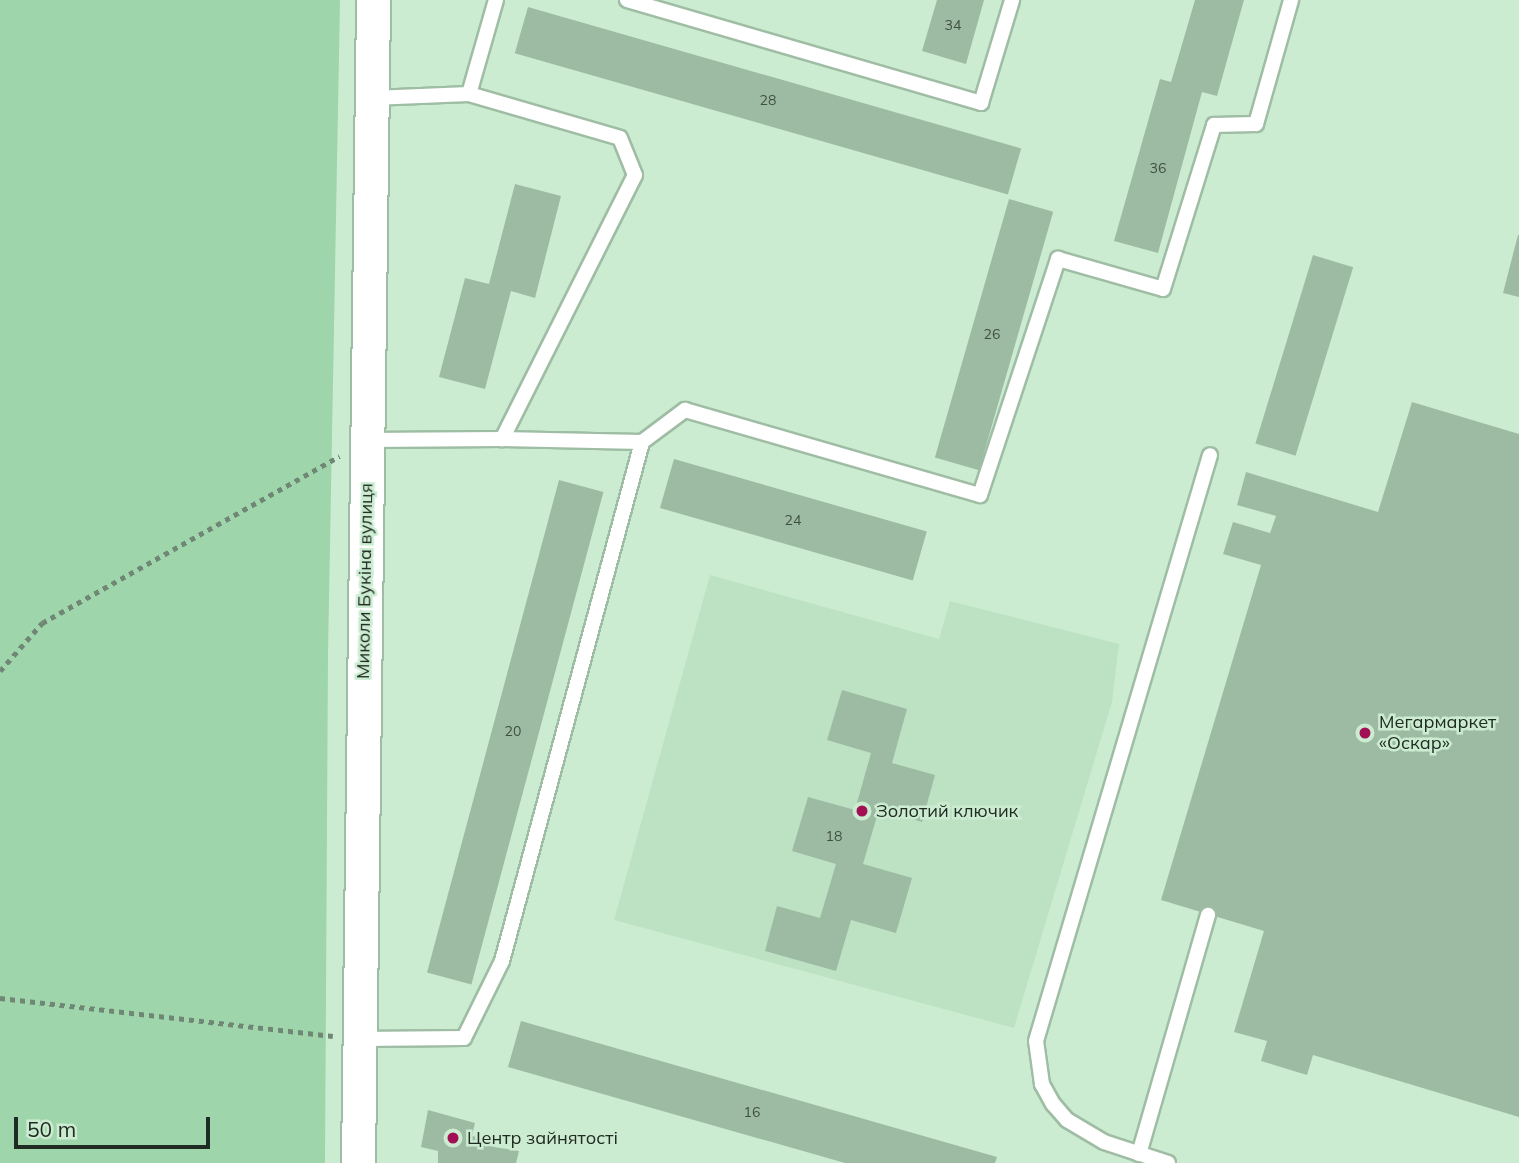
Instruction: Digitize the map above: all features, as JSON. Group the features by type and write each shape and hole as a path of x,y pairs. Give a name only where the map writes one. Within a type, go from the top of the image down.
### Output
{"street":[{"name":"Миколи Букіна вулиця","path":"358,1163 373,0"}],"lane":[{"path":"469,94 496,0"},
{"path":"627,0 981,103 1012,0"},
{"path":"367,440 642,442 685,410 980,495 1058,259 1163,289 1214,125 1256,124 1291,0"},
{"path":"372,97 469,94 620,138 635,175 502,439"},
{"path":"359,1039 464,1038 502,961 642,442"},
{"path":"1160,1162 1084,1133 1067,1120 1042,1084 1036,1041 1210,455"},
{"path":"1139,1154 1208,915"}],"path":[{"path":"0,671 42,623 367,440"},
{"path":"0,998 359,1039"}],"shaded area":[{"path":"0,0 340,0 328,655 325,1163 0,1163"},
{"name":"Золотий ключик","path":"710,575 939,639 950,601 1119,644 1112,702 1014,1028 614,920"}],"building":[{"path":"937,0 984,0 966,64 922,51"},
{"path":"1195,0 1244,0 1217,96 1202,92 1158,253 1114,241 1160,79 1171,82"},
{"path":"528,7 1021,148 1008,195 515,53"},
{"path":"515,184 561,196 535,298 511,291 485,389 439,377 465,278 489,284"},
{"path":"1009,199 1053,212 979,470 935,458"},
{"path":"1519,235 1519,297 1503,293"},
{"path":"1313,255 1353,267 1296,456 1255,443"},
{"name":"Мегармаркет «Оскар»","path":"1412,402 1519,434 1519,1117 1313,1055 1307,1075 1261,1061 1267,1041 1234,1032 1264,931 1161,900 1261,565 1223,554 1233,522 1270,533 1276,516 1237,505 1246,472 1378,512"},
{"path":"674,459 927,531 913,581 660,508"},
{"path":"559,480 603,492 471,985 427,973"},
{"path":"842,690 907,709 892,763 935,775 922,822 879,809 863,864 912,878 896,933 851,920 836,971 765,951 777,906 820,918 836,864 792,851 808,797 855,810 871,753 827,740"},
{"path":"521,1021 997,1157 995,1163 845,1163 508,1067"},
{"name":"Центр зайнятості","path":"428,1110 475,1123 472,1136 496,1141 494,1147 519,1151 516,1163 438,1163 438,1151 421,1147"}],"place":[{"name":"Мегармаркет «Оскар»","path":"1365,733"},
{"name":"Золотий ключик","path":"862,811"},
{"name":"Центр зайнятості","path":"453,1138"}]}
